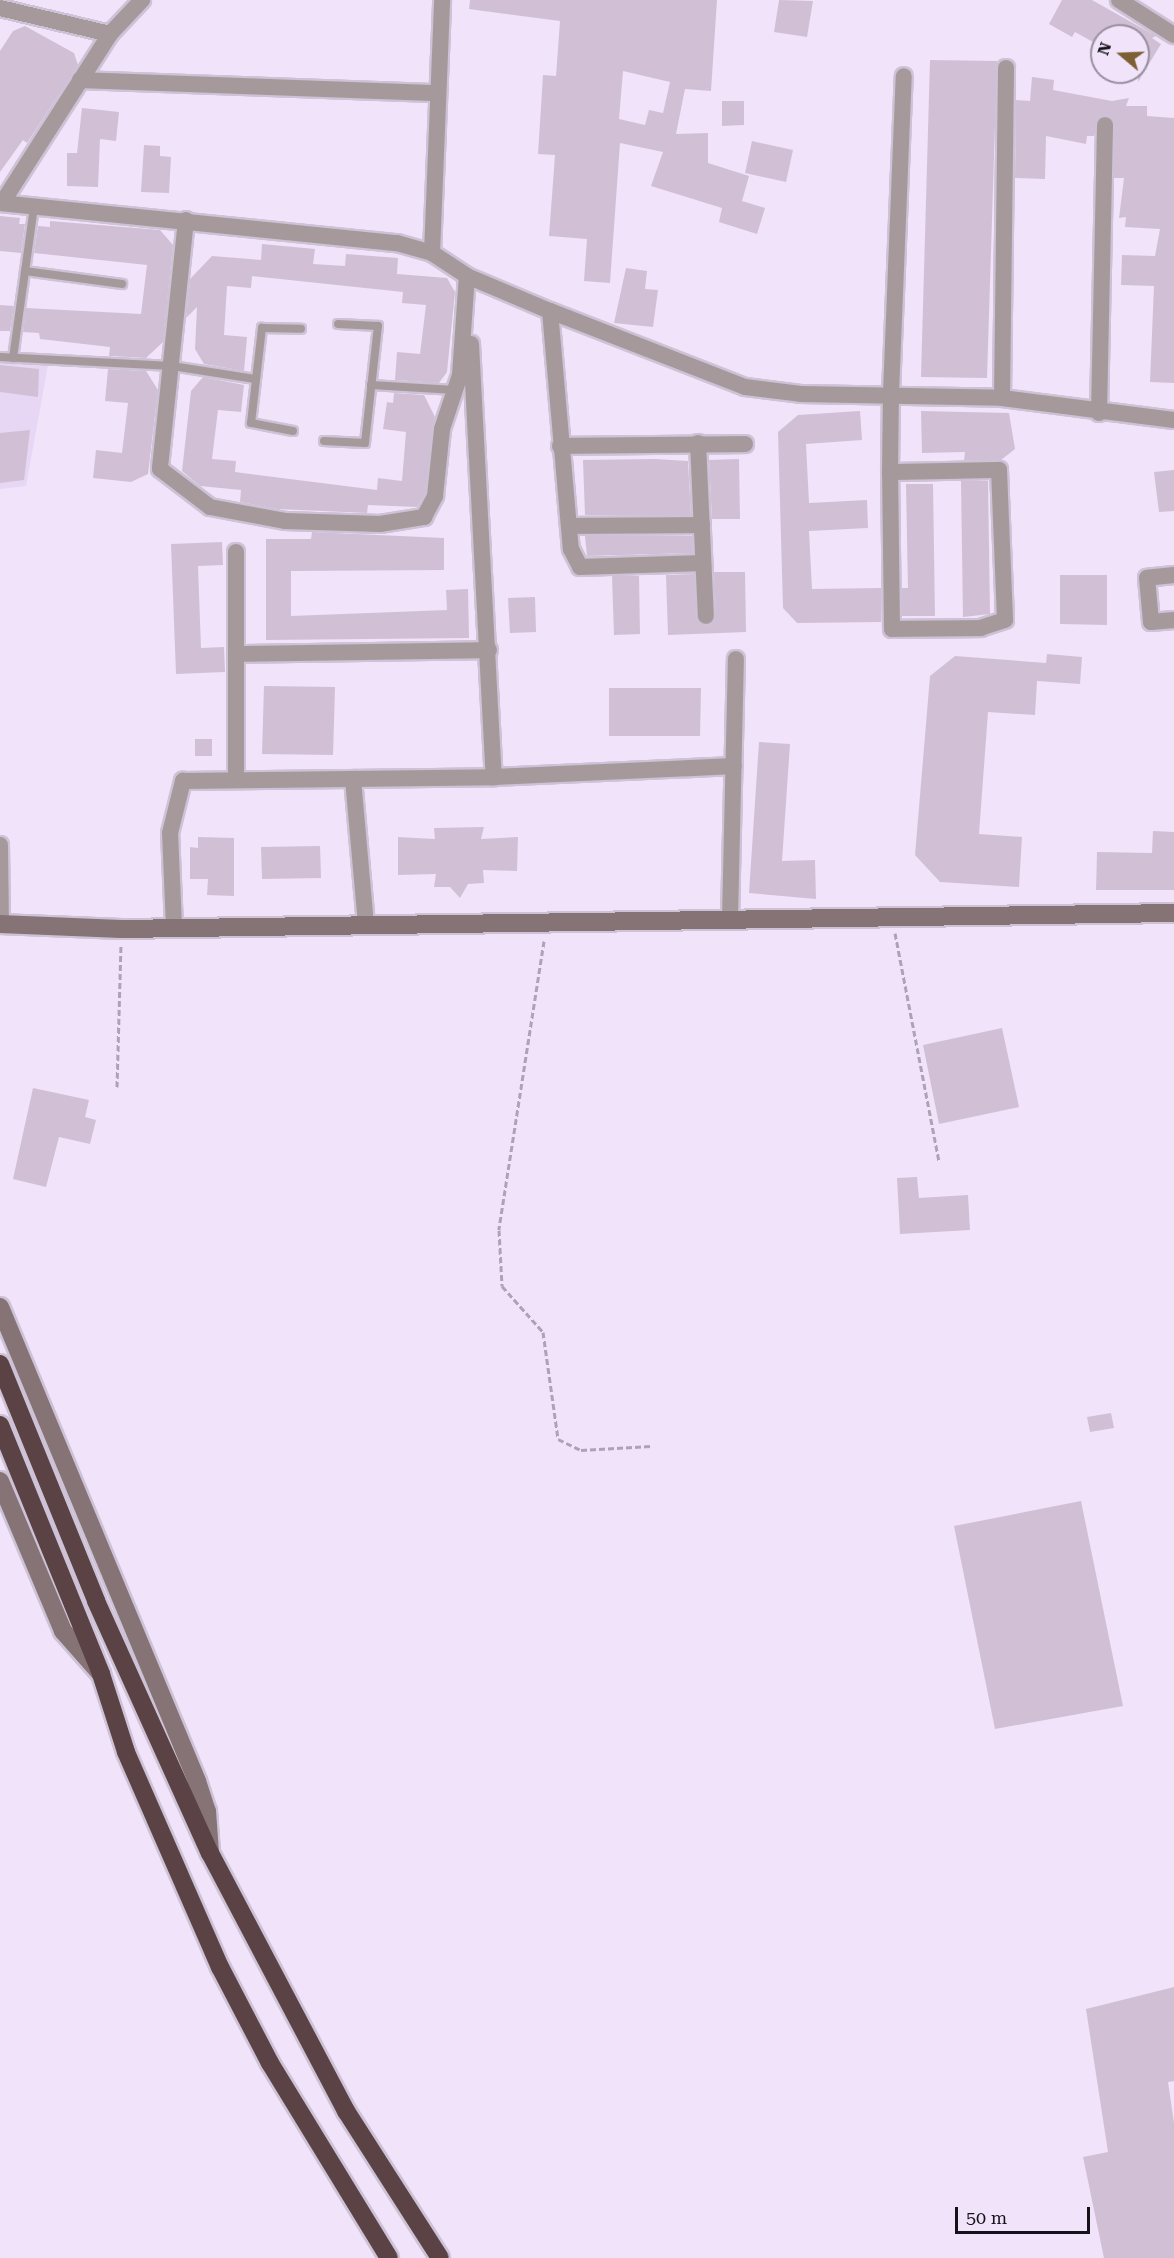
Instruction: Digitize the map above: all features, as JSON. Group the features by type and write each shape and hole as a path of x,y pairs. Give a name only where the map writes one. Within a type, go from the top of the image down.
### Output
{"highway":[{"path":"0,1364 96,1601 210,1853 346,2111 440,2258"},
{"path":"0,1425 101,1674 131,1763 220,1967 270,2062 389,2258"}],"street":[{"path":"142,0 110,34 1,203 362,238 432,253 467,276 745,387 801,394 891,393 1002,398 1099,413 1174,420"},
{"path":"432,253 442,0"},
{"path":"1119,0 1174,35"},
{"path":"0,8 110,34"},
{"path":"1002,398 1005,68"},
{"path":"890,472 999,470 1005,620 981,628 892,629 890,472 891,393 904,76"},
{"path":"80,80 438,93"},
{"path":"1099,413 1105,125"},
{"path":"186,220 160,469 210,507 285,521 380,524 424,517 435,496 442,429 455,390 467,276"},
{"path":"467,276 489,650 494,777"},
{"path":"550,311 560,446 570,526 580,567 703,563"},
{"path":"698,443 706,616"},
{"path":"560,446 745,444"},
{"path":"570,526 702,525"},
{"path":"236,552 238,654 236,780"},
{"path":"1174,575 1147,578 1151,622 1174,620"},
{"path":"238,654 489,650"},
{"path":"730,919 736,659"},
{"path":"174,927 170,833 177,793 183,781 494,777 734,766"},
{"path":"353,779 366,925"},
{"path":"0,845 1,924 121,929 547,920 892,918 1174,913"},
{"path":"0,1306 198,1781 210,1825 210,1853"},
{"path":"0,1481 63,1631 101,1674"}],"lane":[{"path":"13,358 34,206"},
{"path":"25,271 122,284"},
{"path":"324,441 365,443 378,326 338,324"},
{"path":"293,431 251,423 262,328 301,329"},
{"path":"0,357 172,366 255,379"},
{"path":"371,385 455,390"}],"path":[{"path":"892,918 939,1161"},
{"path":"547,920 499,1230 502,1286 543,1332 558,1439 581,1449 651,1446"},
{"path":"117,1087 121,929"}],"shaded area":[{"path":"0,361 48,365 26,486 0,489"}],"building":[{"path":"470,0 717,0 711,91 685,89 676,134 708,133 708,163 749,176 742,201 765,208 757,234 719,222 722,208 651,186 663,152 620,143 610,283 584,281 587,239 549,236 555,155 538,154 543,75 556,76 560,21 469,9","holes":["623,71 670,82 663,113 649,110 645,125 619,119"]},
{"path":"779,0 813,1 807,37 774,32"},
{"path":"1062,0 1092,0 1135,24 1090,24 1090,40 1075,32 1072,37 1049,24"},
{"path":"25,26 74,53 78,65 27,143 23,140 0,172 0,51 13,31"},
{"path":"1150,33 1156,36 1152,38 1161,44 1150,62"},
{"path":"930,60 997,61 987,378 921,377"},
{"path":"1032,77 1054,80 1053,90 1112,101 1129,98 1126,106 1147,106 1147,116 1174,118 1174,383 1150,382 1154,286 1121,285 1122,255 1155,256 1160,229 1125,227 1126,217 1119,218 1124,178 1114,178 1114,119 1099,116 1094,136 1087,136 1086,144 1046,136 1045,179 1015,178 1016,100 1030,101"},
{"path":"722,101 744,101 744,125 722,126"},
{"path":"82,108 119,112 116,141 100,139 98,187 67,186 67,153 77,153"},
{"path":"752,141 793,150 786,182 745,173"},
{"path":"144,145 160,146 160,156 171,157 169,193 141,192"},
{"path":"0,216 20,218 19,224 25,224 21,253 0,251"},
{"path":"50,221 160,230 173,245 163,342 146,358 109,356 110,347 40,339 39,333 23,332 26,308 141,314 147,265 34,253 38,226 50,227"},
{"path":"262,244 315,249 313,264 345,266 346,254 398,258 397,274 447,278 455,292 447,372 439,383 395,380 397,352 420,354 426,305 402,303 403,292 252,276 251,288 227,286 224,335 247,337 244,371 204,364 195,349 197,307 186,318 190,279 212,256 261,260"},
{"path":"626,268 647,271 645,289 658,290 653,327 614,323"},
{"path":"0,305 14,306 10,331 0,331"},
{"path":"0,365 39,369 38,397 0,392"},
{"path":"108,369 146,371 158,390 148,474 131,482 93,478 96,450 122,453 128,403 105,401"},
{"path":"203,377 244,385 241,412 218,410 212,459 236,461 235,472 377,490 378,478 402,481 406,432 383,429 387,402 393,403 394,393 424,395 435,417 425,493 417,507 368,505 367,513 277,509 240,502 241,490 200,486 182,471 191,391"},
{"path":"860,411 862,440 806,444 809,503 867,500 868,528 809,531 812,589 881,588 881,622 797,623 783,608 778,432 798,415"},
{"path":"921,411 1009,413 1015,449 1001,460 964,460 965,452 922,453"},
{"path":"30,430 24,480 0,483 0,433"},
{"path":"739,459 740,519 712,519 709,460"},
{"path":"583,460 688,461 691,515 585,515"},
{"path":"1174,470 1174,511 1159,512 1154,472"},
{"path":"961,481 988,481 990,614 963,617"},
{"path":"906,484 933,484 935,616 902,616 902,588 908,588"},
{"path":"312,532 444,538 444,570 291,571 291,616 447,610 446,590 468,589 469,638 266,640 266,539 311,539"},
{"path":"585,536 692,536 693,553 587,556"},
{"path":"222,542 223,565 198,566 201,648 224,647 225,672 176,674 171,544"},
{"path":"714,572 745,572 746,632 668,635 666,575 694,574 696,617 706,626 716,616"},
{"path":"1060,575 1107,575 1107,625 1060,624"},
{"path":"612,576 639,576 640,634 614,635"},
{"path":"535,597 536,632 510,633 508,598"},
{"path":"1047,654 1082,657 1080,684 1037,681 1035,715 988,712 979,834 1022,837 1019,887 940,882 915,855 930,676 955,656 1046,663"},
{"path":"264,686 335,687 333,755 262,754"},
{"path":"609,688 701,688 700,736 609,736"},
{"path":"195,739 212,739 212,756 195,756"},
{"path":"759,742 790,744 782,861 815,860 816,899 749,893"},
{"path":"484,827 481,839 518,837 517,871 483,870 484,883 468,884 460,898 450,887 434,887 436,874 398,875 398,837 435,839 434,828"},
{"path":"1153,831 1174,832 1174,890 1096,890 1097,852 1152,853"},
{"path":"198,837 234,838 234,896 207,895 208,879 190,879 190,847 198,848"},
{"path":"320,846 321,878 262,879 261,847"},
{"path":"1002,1028 1019,1107 939,1124 923,1045"},
{"path":"33,1088 89,1100 85,1117 96,1120 90,1144 59,1137 46,1187 13,1179"},
{"path":"917,1177 919,1198 968,1195 970,1230 900,1234 897,1178"},
{"path":"1111,1413 1114,1428 1090,1432 1087,1417"},
{"path":"1081,1501 1123,1706 995,1729 954,1526"},
{"path":"1174,1987 1174,2081 1168,2082 1174,2123 1174,2258 1104,2258 1083,2157 1108,2152 1086,2009"}]}
